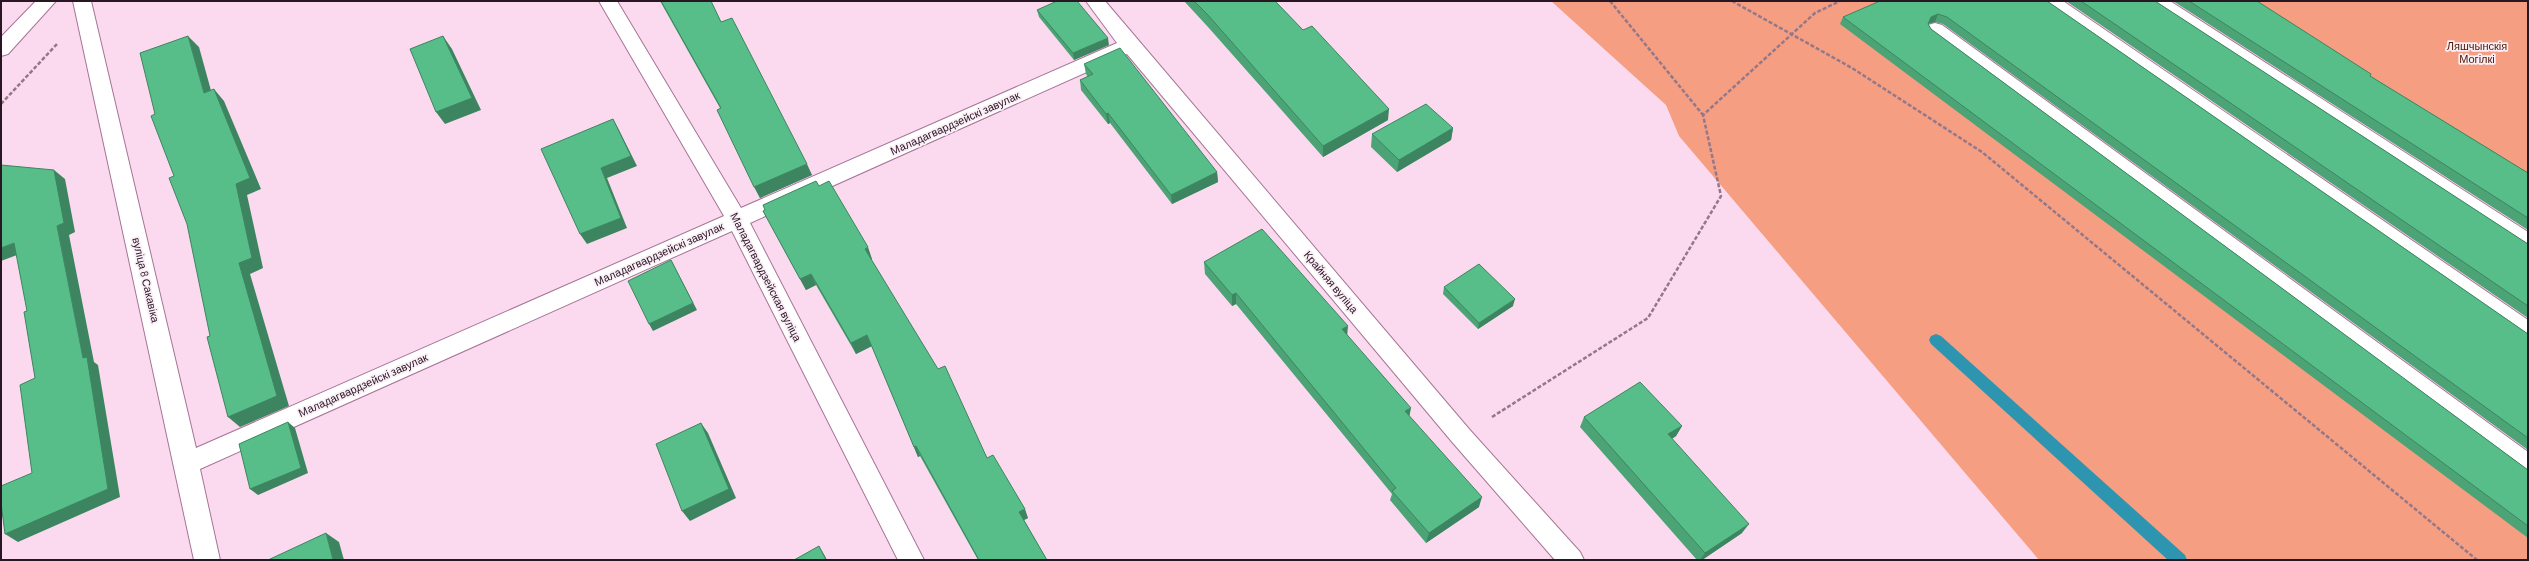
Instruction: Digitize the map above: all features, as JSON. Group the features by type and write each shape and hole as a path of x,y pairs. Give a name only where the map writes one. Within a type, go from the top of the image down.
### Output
{"street":[{"path":"1,49 47,1"},
{"name":"Маладагвардзейская вуліца","path":"608,1 736,219 911,560"},
{"name":"Крайняя вуліца","path":"1095,1 1130,45 1461,436 1571,560"},
{"path":"2049,1 2528,332"},
{"path":"2156,1 2528,244"},
{"name":"вуліца 8 Сакавіка","path":"84,7 188,463 207,560"},
{"path":"1935,30 2528,466"},
{"name":"Маладагвардзейскі завулак","path":"188,463 1130,45"}],"path":[{"path":"1461,436 1648,318 1721,196 1703,115 1610,1"},
{"path":"1732,1 1852,68 1982,152 2477,560"},
{"path":"1703,115 1790,34 1815,13 1840,1"},
{"path":"1,104 84,7"}],"green space":[{"path":"1551,1 1892,1 2528,538 2528,560 2039,560 1679,136 1666,105"},
{"name":"Ляшчынскія Могілкі","path":"2240,1 2528,1 2528,185"}],"building":[{"path":"661,1 711,1 721,22 732,18 807,164 754,187 717,110 721,108"},
{"path":"1057,1 1077,1 1108,38 1073,53 1037,10"},
{"path":"1194,1 1275,1 1303,30 1312,26 1389,109 1323,146"},
{"path":"1880,1 2047,1 2528,334 2528,438 1947,17 1938,14 1931,17 1928,24 1931,29 2528,470 2528,526 1843,17"},
{"path":"2081,1 2155,1 2528,244 2528,306"},
{"path":"2189,1 2257,1 2371,74 2370,76 2528,173 2528,218"},
{"path":"188,36 204,93 214,89 250,178 236,184 252,258 239,263 277,396 228,417 207,337 210,336 187,224 169,178 174,176 151,116 155,114 140,53"},
{"path":"443,36 472,98 436,112 410,49"},
{"path":"1120,48 1217,172 1171,195 1108,113 1106,114 1080,80 1093,74 1084,64"},
{"path":"1426,104 1453,128 1399,160 1372,134"},
{"path":"613,119 631,156 601,168 621,218 580,234 541,149"},
{"path":"1,165 54,170 64,223 57,226 83,358 87,357 108,489 5,534 1,503 1,486 32,473 20,385 35,378 24,312 27,311 14,243 1,248"},
{"path":"816,181 819,186 829,181 868,247 865,249 938,369 945,366 987,458 993,455 1025,509 1019,512 1047,560 979,560 916,446 914,447 867,335 851,343 811,274 800,279 763,211 765,210 763,205"},
{"path":"1262,229 1348,326 1342,329 1411,408 1405,411 1482,497 1429,533 1392,491 1396,488 1236,293 1232,295 1204,262"},
{"path":"671,260 693,303 649,324 628,281"},
{"path":"1479,264 1515,299 1479,323 1444,287"},
{"path":"1640,382 1682,426 1668,434 1749,524 1705,553 1584,417"},
{"path":"288,422 301,468 250,489 239,444"},
{"path":"701,423 729,489 682,511 656,444"},
{"path":"326,533 333,560 268,560"},
{"path":"819,546 826,560 794,560"}],"waterway":[{"path":"1936,340 2179,560"}]}
